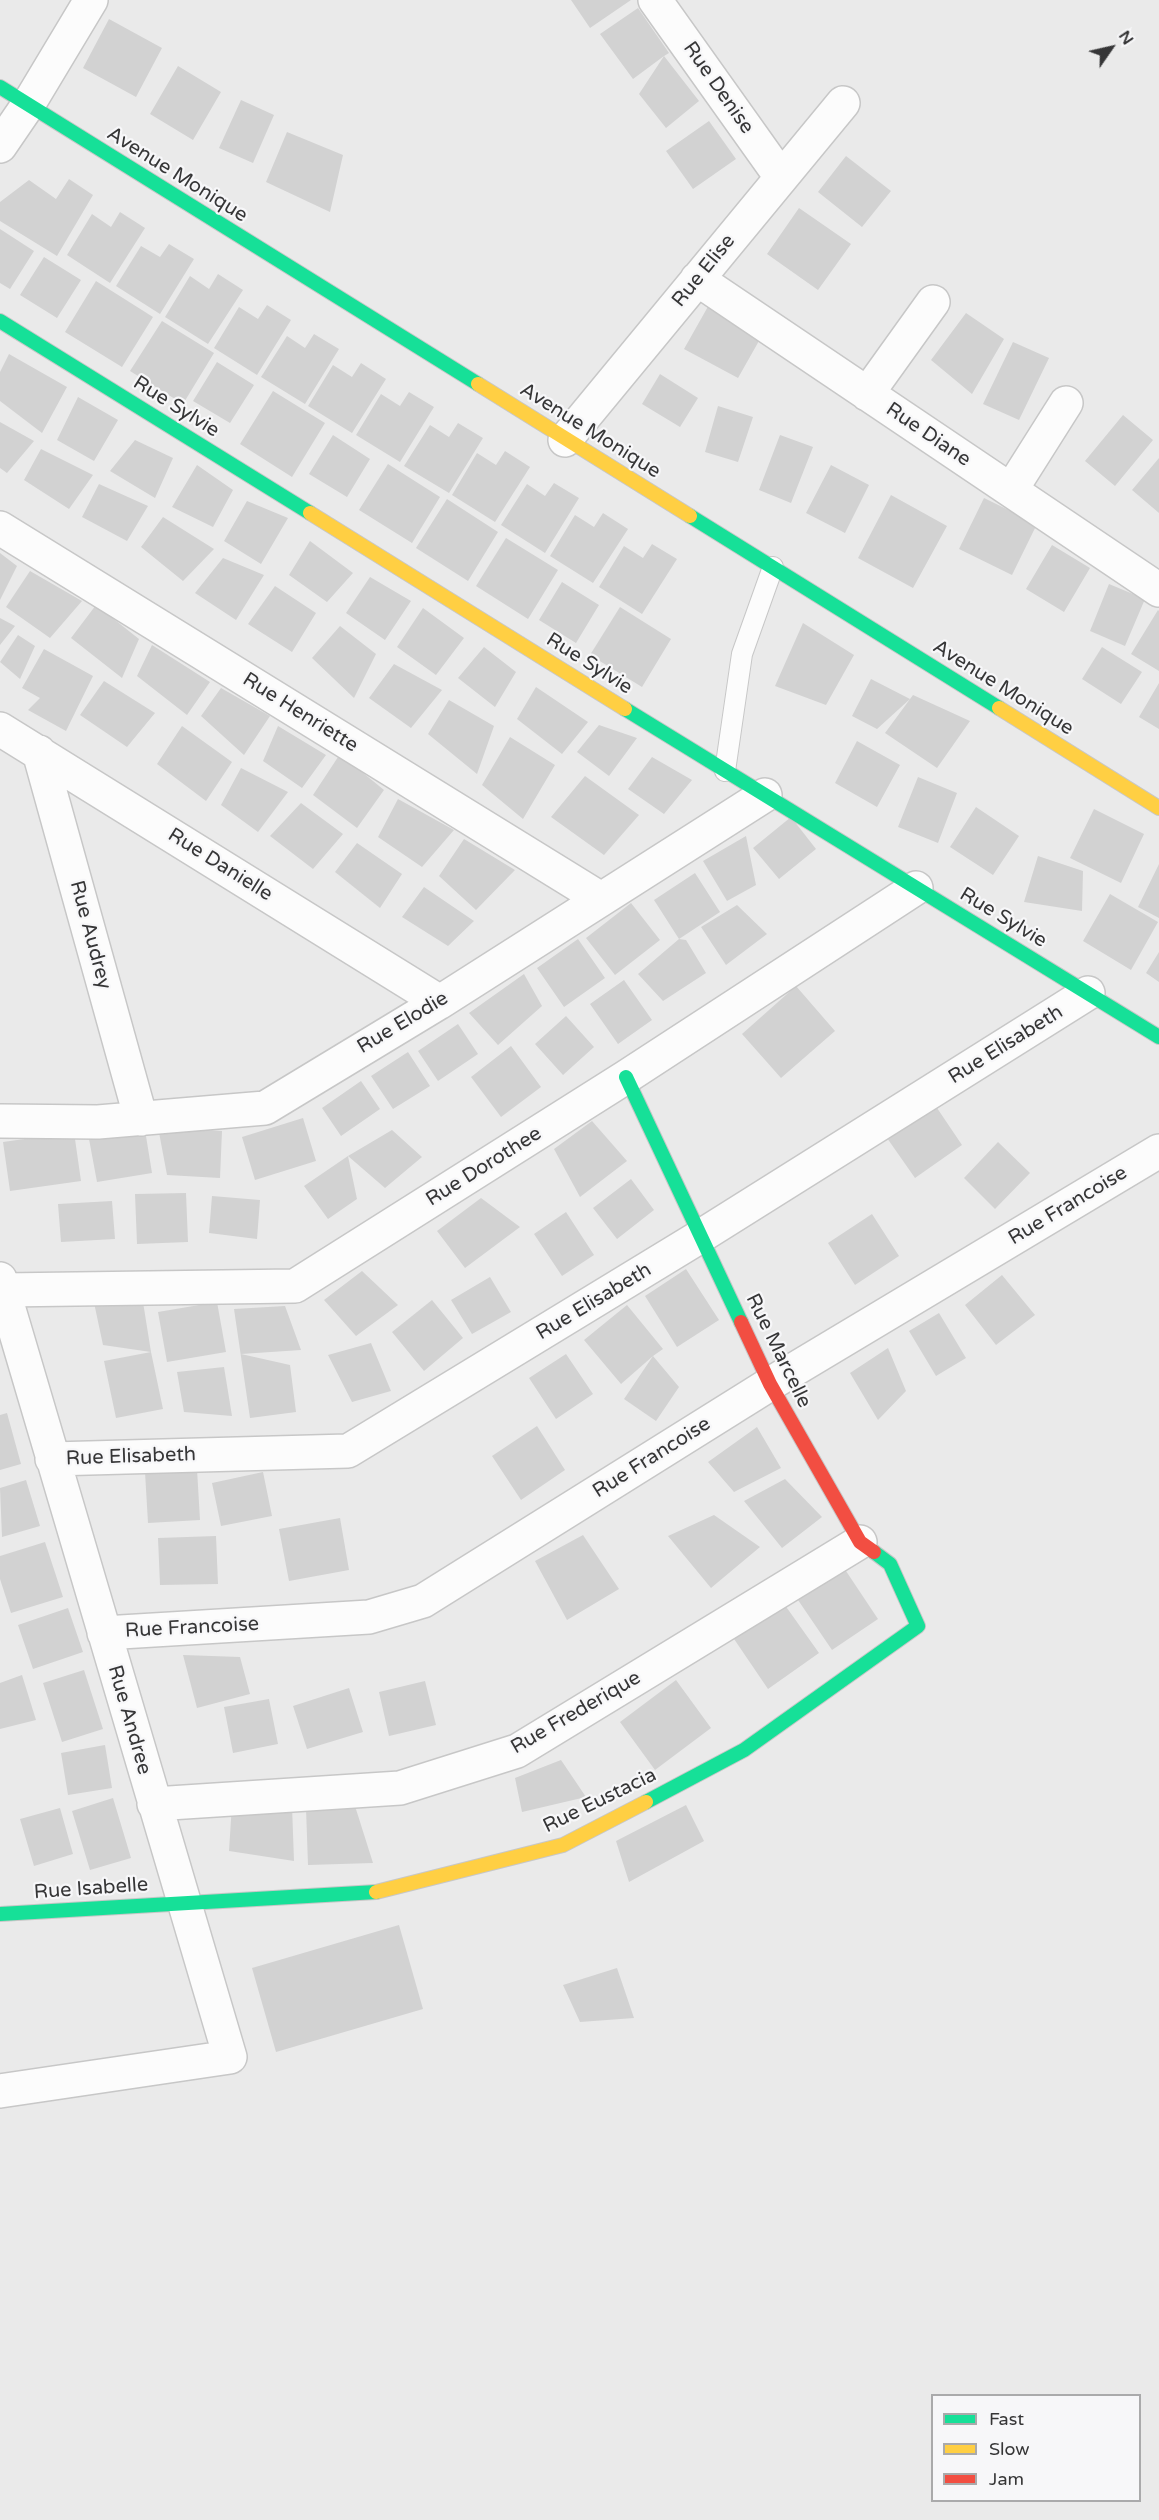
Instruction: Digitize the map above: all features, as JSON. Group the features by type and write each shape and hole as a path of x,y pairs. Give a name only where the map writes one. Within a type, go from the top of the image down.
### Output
{"street":[{"path":"0,146 28,105 91,0"},
{"name":"Rue Denise","path":"655,0 781,177"},
{"name":"Avenue Monique","path":"0,87 1159,808"},
{"name":"Rue Elise","path":"565,440 843,103"},
{"name":"Rue Diane","path":"697,279 1158,586"},
{"path":"867,394 933,302"},
{"name":"Rue Sylvie","path":"0,321 1159,1037"},
{"path":"1011,490 1066,404"},
{"name":"Rue Henriette","path":"0,528 601,899"},
{"name":"Rue Danielle","path":"0,729 440,1002"},
{"name":"Rue Audrey","path":"39,752 141,1119"},
{"name":"Rue Elodie","path":"0,1121 98,1122 265,1108 440,1002 765,795"},
{"name":"Rue Dorothee","path":"2,1284 295,1286 626,1077 916,888"},
{"name":"Rue Elisabeth","path":"52,1459 348,1451 701,1236 1088,993"},
{"name":"Rue Marcelle","path":"626,1077 770,1384 860,1542 890,1564 918,1626"},
{"name":"Rue Francoise","path":"104,1633 369,1617 423,1601 770,1384 1159,1151"},
{"name":"Rue Andree","path":"0,2091 230,2057 2,1284"},
{"name":"Rue Frederique","path":"154,1804 400,1788 517,1751 860,1542"},
{"name":"Rue Eustacia","path":"184,1902 371,1893 563,1845 744,1750 918,1626"},
{"name":"Rue Isabelle","path":"0,1914 184,1902"}],"lane":[{"path":"725,771 742,654 773,567"}],"building":[{"path":"571,0 631,0 590,28"},
{"path":"638,8 669,53 633,79 600,34"},
{"path":"109,19 162,48 136,97 83,68"},
{"path":"664,56 699,101 666,128 639,94"},
{"path":"178,66 221,92 193,140 150,114"},
{"path":"241,100 274,115 253,163 219,148"},
{"path":"709,121 736,159 693,189 666,151"},
{"path":"287,132 343,155 330,212 266,182"},
{"path":"846,156 891,191 862,227 818,192"},
{"path":"69,179 93,195 57,256 0,221 0,202 29,180 56,199"},
{"path":"799,208 851,244 818,290 767,254"},
{"path":"120,212 145,228 110,283 67,255 92,214 111,227"},
{"path":"0,229 34,251 10,289 0,283"},
{"path":"169,244 194,259 160,314 116,286 141,246 160,257"},
{"path":"44,257 81,280 57,318 20,295"},
{"path":"218,274 243,290 208,344 165,317 190,276 209,289"},
{"path":"96,281 153,317 122,367 65,332"},
{"path":"710,303 764,332 738,378 684,349"},
{"path":"267,305 291,320 257,375 214,348 239,307 258,319"},
{"path":"966,313 1004,339 972,394 931,360"},
{"path":"162,321 214,353 183,404 130,371"},
{"path":"314,334 339,349 305,404 261,377 287,336 305,348"},
{"path":"1013,342 1049,358 1019,420 983,404"},
{"path":"9,354 67,387 42,433 0,401 0,372"},
{"path":"217,362 254,385 230,423 193,401"},
{"path":"361,363 386,379 352,433 308,406 333,365 352,377"},
{"path":"660,374 698,398 680,427 642,404"},
{"path":"273,391 325,423 292,477 240,444"},
{"path":"409,392 434,407 400,462 356,435 381,394 400,406"},
{"path":"78,397 118,420 94,461 57,440"},
{"path":"718,406 753,417 738,462 705,452"},
{"path":"1123,415 1153,440 1115,486 1085,461"},
{"path":"0,422 34,441 7,473 0,468"},
{"path":"458,423 483,438 449,493 404,466 430,425 449,437"},
{"path":"333,435 370,459 347,497 309,474"},
{"path":"780,435 813,447 791,503 759,490"},
{"path":"135,440 173,458 155,498 110,471"},
{"path":"41,449 93,475 69,509 24,480"},
{"path":"505,451 530,467 495,522 452,495 477,453 496,465"},
{"path":"1159,458 1159,513 1132,490"},
{"path":"388,464 440,497 412,543 359,510"},
{"path":"197,465 233,490 213,527 172,507"},
{"path":"831,465 869,485 845,533 806,513"},
{"path":"554,483 579,498 545,553 501,525 527,484 545,496"},
{"path":"99,484 148,506 127,541 82,517"},
{"path":"891,495 947,526 913,588 858,558"},
{"path":"984,498 1037,524 1012,575 959,549"},
{"path":"447,499 498,532 468,581 416,548"},
{"path":"247,501 288,518 261,564 224,541"},
{"path":"603,513 628,529 593,583 550,556 575,515 594,527"},
{"path":"163,517 214,549 183,581 141,547"},
{"path":"506,538 558,570 528,619 476,586"},
{"path":"310,541 353,573 327,602 289,575"},
{"path":"652,544 677,559 642,614 599,587 624,546 643,558"},
{"path":"1052,545 1090,568 1064,612 1026,589"},
{"path":"0,553 17,566 0,600"},
{"path":"223,558 264,575 236,620 195,593"},
{"path":"30,571 82,601 50,638 6,607"},
{"path":"370,577 411,601 385,640 346,613"},
{"path":"562,582 599,605 576,643 539,620"},
{"path":"1109,584 1145,599 1125,646 1090,631"},
{"path":"275,586 316,613 292,652 248,624"},
{"path":"96,605 139,639 122,678 71,638"},
{"path":"620,607 671,639 642,687 590,655"},
{"path":"423,608 464,638 436,675 397,647"},
{"path":"1159,611 1159,671 1131,654"},
{"path":"0,618 15,626 0,645"},
{"path":"803,623 854,655 826,705 775,686"},
{"path":"340,626 376,654 354,698 312,658"},
{"path":"18,635 35,646 20,679 0,662"},
{"path":"152,645 210,682 187,715 137,676"},
{"path":"484,647 516,672 495,707 458,678"},
{"path":"1102,647 1142,672 1121,704 1082,679"},
{"path":"44,649 93,676 66,731 28,710 40,698 22,688"},
{"path":"394,664 442,690 411,728 369,698"},
{"path":"871,679 910,699 877,729 852,716"},
{"path":"104,681 155,713 127,747 80,715"},
{"path":"1159,683 1159,729 1139,717"},
{"path":"536,687 588,722 562,754 517,719"},
{"path":"221,688 270,716 244,755 201,716"},
{"path":"913,695 970,721 937,768 885,733"},
{"path":"449,700 494,726 477,774 428,734"},
{"path":"599,725 637,738 609,776 577,752"},
{"path":"182,726 232,762 206,801 157,764"},
{"path":"278,726 326,755 302,788 263,761"},
{"path":"510,737 555,765 523,819 482,785"},
{"path":"857,741 900,765 877,807 835,783"},
{"path":"340,754 384,790 357,828 313,795"},
{"path":"652,757 692,780 664,814 628,789"},
{"path":"241,768 288,792 258,832 221,805"},
{"path":"585,776 639,815 604,855 551,817"},
{"path":"918,777 957,793 938,843 898,827"},
{"path":"398,799 454,830 422,867 378,837"},
{"path":"301,803 343,834 313,869 270,836"},
{"path":"976,807 1019,836 993,875 950,847"},
{"path":"1094,809 1144,834 1121,883 1070,858"},
{"path":"791,817 816,849 779,879 753,848"},
{"path":"746,836 756,885 727,901 703,861"},
{"path":"464,839 515,870 476,910 439,876"},
{"path":"357,843 402,874 380,908 335,872"},
{"path":"1038,856 1083,871 1082,911 1024,902"},
{"path":"1159,864 1159,918 1138,907"},
{"path":"695,873 720,912 679,939 654,900"},
{"path":"424,887 474,921 448,946 402,917"},
{"path":"1110,894 1158,922 1131,970 1083,941"},
{"path":"631,903 660,940 615,975 586,938"},
{"path":"737,905 767,934 726,965 701,927"},
{"path":"578,939 605,978 564,1007 537,968"},
{"path":"679,939 686,940 706,973 663,1001 638,974"},
{"path":"1159,952 1159,982 1146,973"},
{"path":"524,974 542,1006 498,1045 469,1013"},
{"path":"624,980 652,1020 618,1044 590,1004"},
{"path":"796,986 835,1031 781,1078 742,1034"},
{"path":"566,1016 594,1047 563,1075 535,1044"},
{"path":"458,1024 478,1054 438,1081 418,1051"},
{"path":"511,1046 541,1087 501,1117 471,1077"},
{"path":"408,1052 430,1086 393,1109 371,1076"},
{"path":"361,1081 380,1109 341,1136 322,1108"},
{"path":"935,1105 962,1145 915,1178 887,1138"},
{"path":"303,1118 316,1161 255,1180 242,1137"},
{"path":"592,1121 627,1161 580,1197 554,1149"},
{"path":"158,1127 222,1131 220,1178 167,1175"},
{"path":"145,1130 152,1173 97,1182 89,1139"},
{"path":"392,1130 422,1157 385,1188 348,1156"},
{"path":"74,1132 81,1181 10,1191 3,1142"},
{"path":"998,1142 1030,1173 995,1209 964,1178"},
{"path":"348,1156 357,1199 328,1219 304,1186"},
{"path":"631,1179 654,1210 617,1239 593,1208"},
{"path":"186,1193 188,1242 137,1244 135,1194"},
{"path":"212,1196 260,1200 257,1239 209,1233"},
{"path":"481,1198 520,1227 465,1268 437,1231"},
{"path":"112,1201 115,1239 61,1242 58,1204"},
{"path":"566,1212 594,1255 562,1276 534,1234"},
{"path":"872,1214 899,1256 855,1285 828,1243"},
{"path":"686,1269 719,1320 677,1347 645,1296"},
{"path":"362,1271 398,1305 356,1336 324,1300"},
{"path":"1002,1275 1035,1315 996,1345 965,1305"},
{"path":"490,1277 511,1312 472,1334 451,1300"},
{"path":"93,1298 143,1302 151,1352 103,1345"},
{"path":"432,1300 463,1338 424,1371 392,1332"},
{"path":"217,1302 226,1352 167,1362 158,1312"},
{"path":"627,1305 663,1349 621,1384 584,1340"},
{"path":"285,1306 301,1350 241,1354 290,1365 296,1412 250,1418 234,1309"},
{"path":"939,1313 966,1358 936,1376 909,1331"},
{"path":"371,1343 391,1391 352,1402 328,1355"},
{"path":"888,1348 906,1391 878,1420 850,1373"},
{"path":"151,1352 163,1409 116,1418 104,1361"},
{"path":"566,1354 593,1394 556,1419 529,1378"},
{"path":"653,1356 679,1387 656,1421 624,1399"},
{"path":"224,1367 232,1416 184,1412 177,1372"},
{"path":"7,1413 21,1464 0,1470 0,1415"},
{"path":"537,1426 565,1470 521,1500 492,1456"},
{"path":"757,1427 781,1468 734,1492 708,1462"},
{"path":"197,1469 200,1520 148,1523 145,1472"},
{"path":"263,1472 272,1516 221,1526 212,1483"},
{"path":"785,1479 822,1517 782,1548 744,1501"},
{"path":"26,1480 40,1526 2,1537 0,1488"},
{"path":"714,1515 760,1547 711,1588 668,1536"},
{"path":"340,1518 349,1570 289,1581 279,1529"},
{"path":"583,1535 619,1589 567,1620 535,1561"},
{"path":"216,1536 218,1584 160,1585 158,1538"},
{"path":"45,1542 63,1597 11,1613 0,1579 0,1556"},
{"path":"844,1568 878,1619 832,1650 798,1600"},
{"path":"782,1601 819,1653 768,1689 732,1636"},
{"path":"68,1608 83,1652 33,1669 18,1625"},
{"path":"183,1655 240,1657 250,1694 197,1708"},
{"path":"84,1670 103,1729 62,1742 43,1683"},
{"path":"22,1675 36,1720 0,1729 0,1683"},
{"path":"676,1680 711,1728 655,1770 620,1722"},
{"path":"425,1681 436,1725 389,1736 379,1692"},
{"path":"349,1688 363,1732 307,1749 293,1706"},
{"path":"269,1699 278,1744 233,1753 224,1707"},
{"path":"105,1745 112,1788 68,1795 61,1753"},
{"path":"561,1760 586,1797 522,1812 515,1778"},
{"path":"113,1798 131,1858 90,1870 72,1811"},
{"path":"232,1804 292,1806 294,1861 229,1851"},
{"path":"686,1805 704,1841 629,1882 616,1841"},
{"path":"355,1806 373,1863 308,1865 306,1808"},
{"path":"60,1808 73,1854 34,1866 20,1819"},
{"path":"399,1925 423,2009 276,2052 252,1968"},
{"path":"617,1968 634,2018 580,2022 563,1985"}],"traffic: fast":[{"path":"0,87 478,384"},
{"path":"0,321 310,513"},
{"path":"690,516 999,708"},
{"path":"625,709 1159,1037"},
{"path":"626,1077 741,1322"},
{"path":"646,1802 744,1750 918,1626 890,1564 874,1552"},
{"path":"0,1914 376,1892"}],"traffic: slow":[{"path":"478,384 690,516"},
{"path":"310,513 625,709"},
{"path":"999,708 1159,808"},
{"path":"376,1892 563,1845 646,1802"}],"traffic: jam":[{"path":"741,1322 770,1384 860,1542 874,1552"}]}
